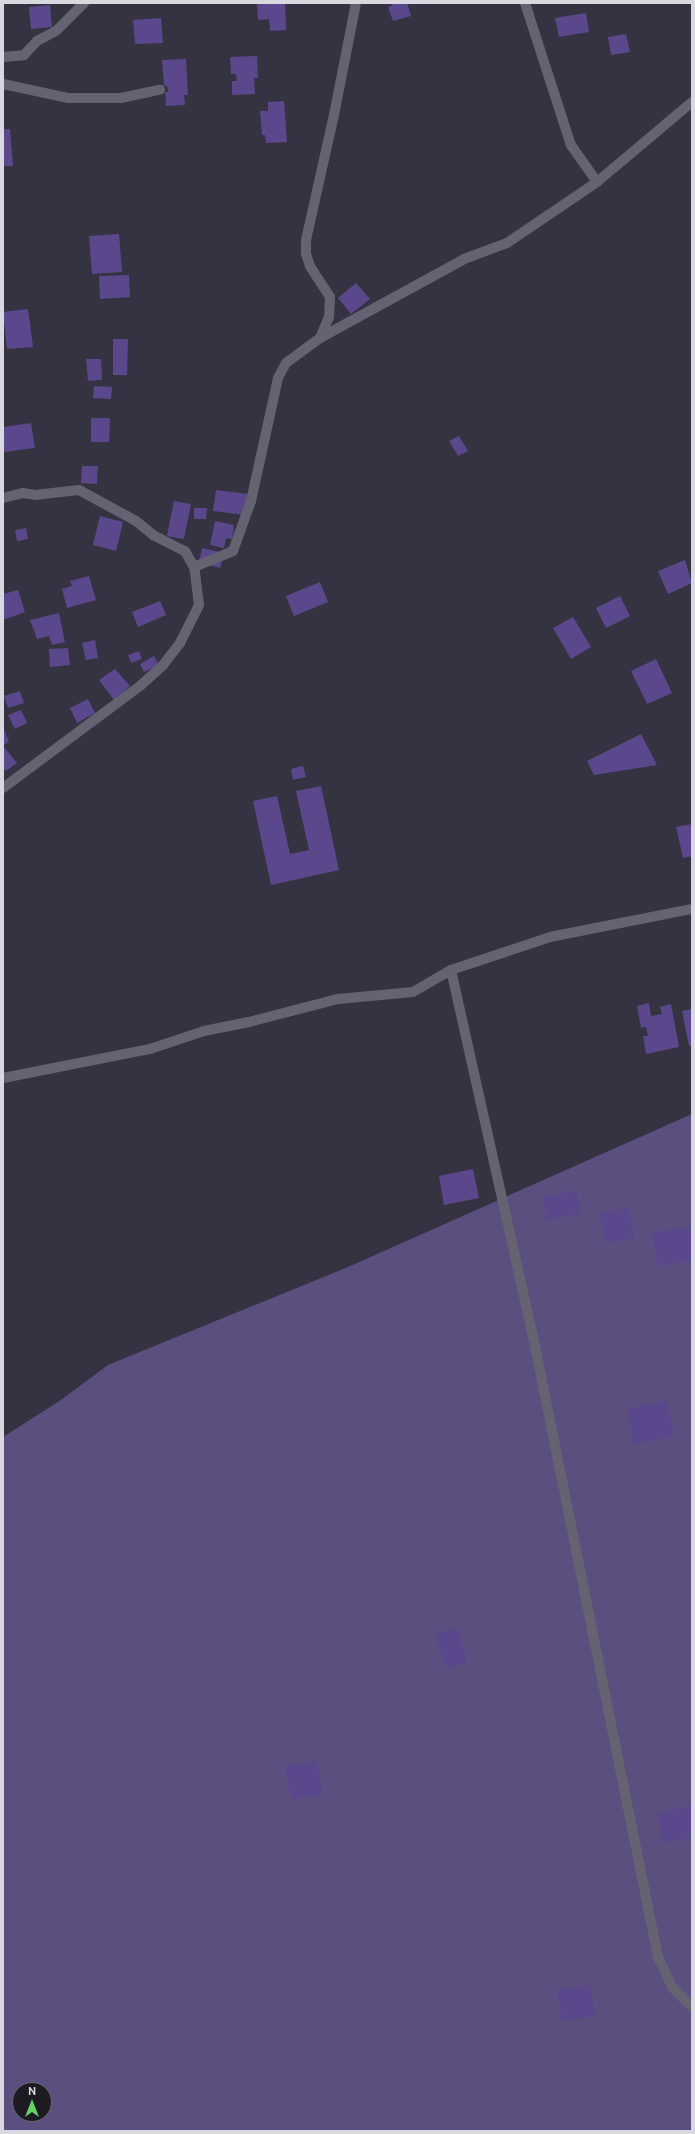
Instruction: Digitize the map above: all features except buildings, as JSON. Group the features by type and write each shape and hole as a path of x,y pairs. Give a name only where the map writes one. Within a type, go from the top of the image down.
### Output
{"street":[{"path":"3,57 24,55 37,41 56,31 84,3"},
{"path":"320,338 329,317 330,297 310,266 306,254 306,240 334,116 356,3"},
{"path":"525,3 571,146 597,182"},
{"path":"3,84 68,98 121,98 160,90"},
{"path":"194,567 233,551 250,501 278,378 286,363 320,338 464,259 507,243 597,182 692,102"},
{"path":"3,498 23,493 35,495 79,490 136,521 143,530 185,551 194,567 199,605 180,643 163,665 141,685 3,788"},
{"path":"3,1078 150,1049 204,1031 249,1022 338,999 413,992 451,970 550,937 692,909"},
{"path":"451,970 535,1346 658,1957 672,1987 692,2007"}],"shaded area":[{"path":"692,1114 692,2131 3,2131 3,1437 61,1400 108,1365 348,1267"}]}
